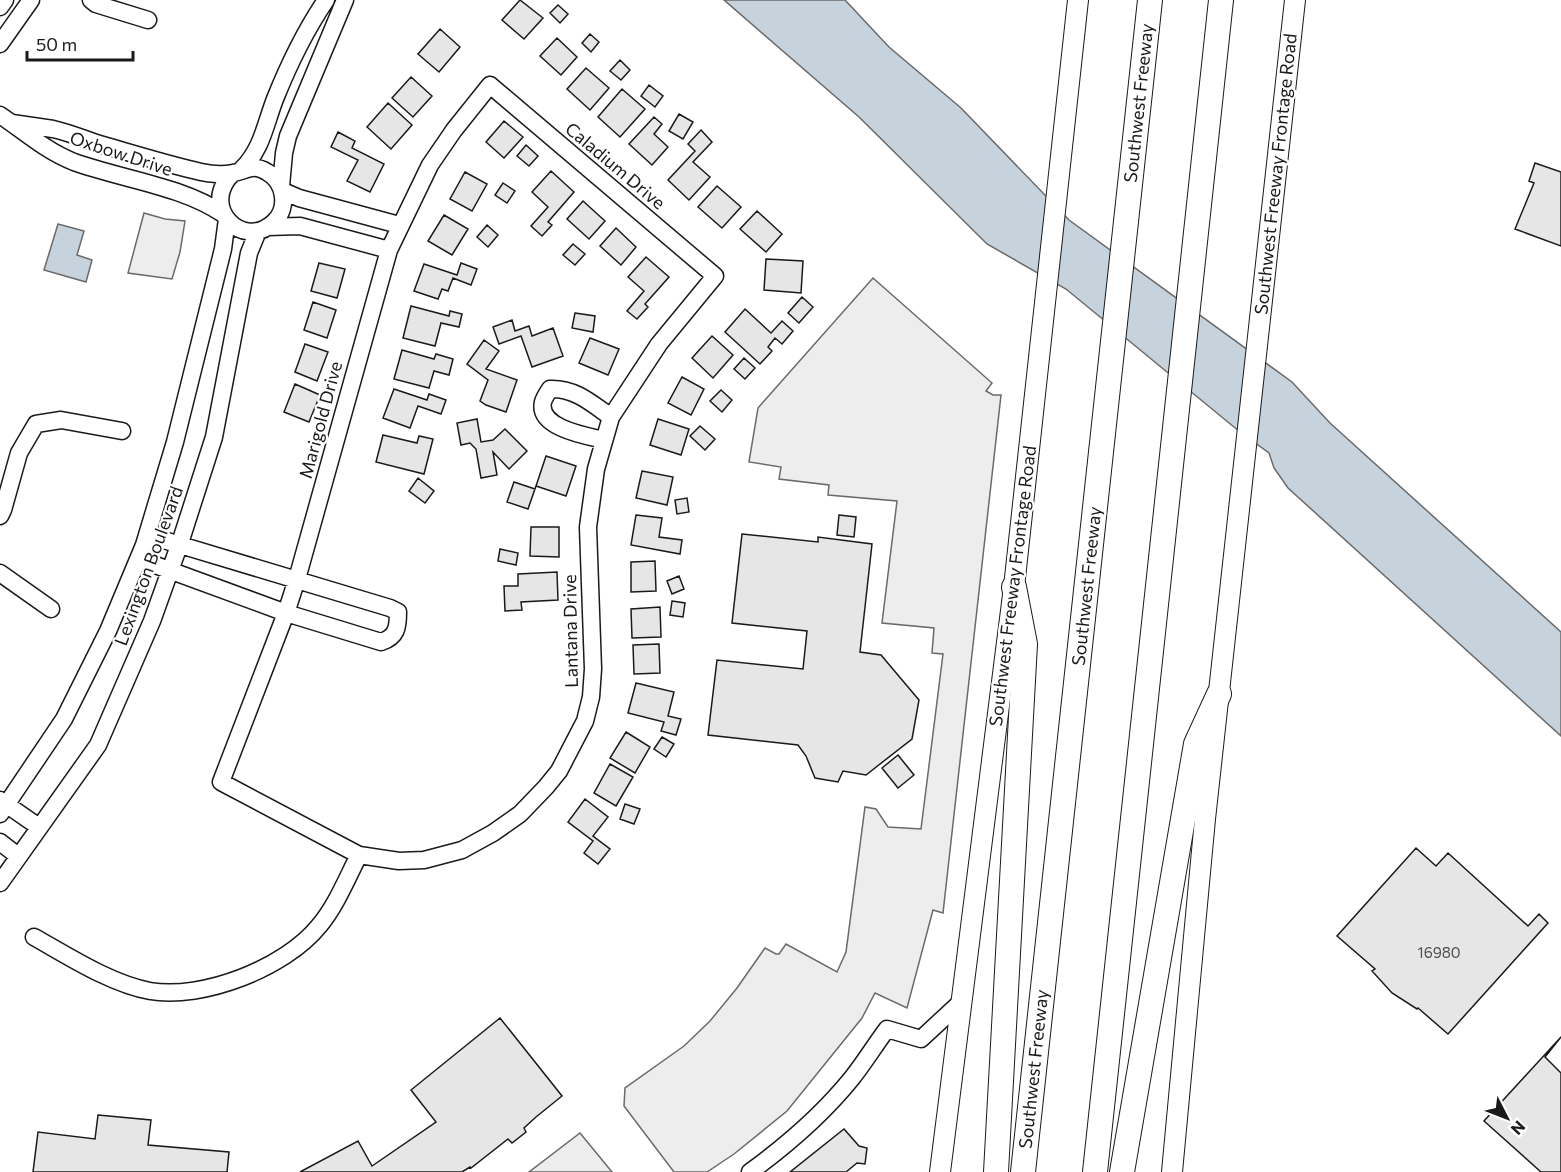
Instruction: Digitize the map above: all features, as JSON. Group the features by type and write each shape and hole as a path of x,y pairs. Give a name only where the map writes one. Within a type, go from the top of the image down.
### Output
{"highway":[{"name":"Southwest Freeway","path":"1023,1172 1150,0"},
{"path":"1095,1172 1221,0"},
{"path":"996,1172 1025,644 1014,587"},
{"path":"1122,1172 1196,744 1219,694"}],"main road":[{"name":"Southwest Freeway Frontage Road","path":"940,1172 1014,587 1078,0"},
{"name":"Southwest Freeway Frontage Road","path":"1172,1172 1219,694 1295,0"}],"street":[{"path":"0,7 5,0"},
{"path":"0,44 32,0"},
{"path":"91,0 96,4 148,20"},
{"path":"326,0 305,34 288,69 274,101 260,144 249,162 228,178 220,199 225,217 241,229 300,226 388,250"},
{"path":"262,229 279,216 284,200 282,189 284,153 294,118 345,0"},
{"name":"Marigold Drive","path":"221,782 297,579 388,250 430,165 490,85"},
{"name":"Caladium Drive","path":"490,85 715,276"},
{"name":"Oxbow Drive","path":"6,119 54,129 204,173 238,171"},
{"name":"Oxbow Drive","path":"6,119 45,149 74,162 196,199 225,217"},
{"path":"238,171 257,168 265,170 277,179 282,189 299,198 399,225"},
{"name":"Lexington Boulevard","path":"2,806 64,718 108,631 139,559 176,442 223,249 225,217"},
{"name":"Lexington Boulevard","path":"0,883 98,745 152,621 180,545 214,437 249,253 262,229"},
{"name":"Lantana Drive","path":"221,782 359,855 399,861 424,860 462,850 493,833 520,814 559,771 585,721 591,697 593,669 588,527 596,469 611,417 659,344 715,276"},
{"path":"604,440 557,427 545,415 543,402 550,389 562,388 576,392 611,417"},
{"path":"0,516 19,453 36,424 61,420 122,431"},
{"path":"139,559 286,613 381,642 390,639 398,629 398,612 390,608 147,535"},
{"path":"0,573 51,609"},
{"path":"2,806 39,827"},
{"path":"0,842 18,856"},
{"path":"34,937 88,968 150,991 205,989 278,960 319,927 335,902 359,855"},
{"path":"750,1172 777,1152 828,1105 852,1078 887,1029 921,1039 962,1001"}],"shaded area":[{"path":"724,0 845,0 889,47 961,108 1069,220 1292,382 1330,423 1561,632 1561,736 1288,488 1274,468 1269,453 1240,432 1066,289 987,244 859,117"},
{"path":"144,213 165,219 185,221 180,252 172,279 128,273"},
{"path":"58,224 84,231 77,255 92,260 86,282 44,270"},
{"path":"873,278 992,383 986,391 993,395 1001,395 943,913 933,910 907,1008 875,993 862,1018 787,1111 734,1154 707,1172 674,1172 624,1106 625,1088 684,1046 710,1021 765,948 779,954 786,944 837,972 846,952 865,807 876,809 888,827 921,829 943,654 932,653 934,628 882,623 897,501 828,495 829,485 779,479 781,467 749,462 758,408"},
{"path":"580,1133 612,1172 529,1172"}],"building":[{"path":"520,0 543,18 524,39 502,20"},
{"path":"558,5 568,14 560,23 550,13"},
{"path":"440,29 460,47 439,72 418,54"},
{"path":"590,34 599,42 591,52 582,43"},
{"path":"557,38 577,57 561,75 540,56"},
{"path":"620,60 630,70 621,80 610,71"},
{"path":"586,68 609,88 590,110 567,89"},
{"path":"411,77 432,96 413,117 392,98"},
{"path":"649,85 663,96 655,107 641,96"},
{"path":"622,89 645,109 620,137 598,117"},
{"path":"388,103 412,125 391,149 367,127"},
{"path":"679,114 693,122 683,139 669,131"},
{"path":"654,117 662,124 654,134 668,147 652,165 629,144"},
{"path":"504,121 523,137 504,158 486,142"},
{"path":"701,130 712,142 693,162 710,177 689,200 668,180 695,151 688,144"},
{"path":"338,132 355,141 352,148 384,164 370,192 347,181 358,160 331,147"},
{"path":"526,145 538,156 529,166 517,156"},
{"path":"1535,163 1561,172 1561,246 1515,229 1534,183 1529,181"},
{"path":"551,171 574,192 548,222 552,225 542,236 531,226 548,207 532,192"},
{"path":"465,172 487,184 472,211 450,199"},
{"path":"503,183 515,191 507,203 495,195"},
{"path":"717,186 741,207 722,228 698,207"},
{"path":"583,201 605,221 589,239 567,219"},
{"path":"757,211 782,234 766,252 740,229"},
{"path":"444,215 468,229 452,255 428,241"},
{"path":"487,225 498,235 488,247 477,237"},
{"path":"616,228 636,247 621,265 600,246"},
{"path":"573,244 585,254 575,265 563,255"},
{"path":"646,257 669,277 645,304 648,307 637,319 627,311 644,291 628,277"},
{"path":"766,259 803,261 801,293 764,290"},
{"path":"319,263 345,269 337,298 311,291"},
{"path":"461,263 477,269 471,285 453,278 448,291 442,289 438,299 414,291 424,264 457,275"},
{"path":"802,297 813,307 799,323 788,313"},
{"path":"313,302 336,310 327,338 304,330"},
{"path":"411,306 449,316 450,311 462,314 459,327 441,323 435,346 403,338"},
{"path":"745,309 771,333 782,321 793,331 782,344 775,338 768,347 772,351 760,364 725,332"},
{"path":"575,313 595,316 593,332 572,328"},
{"path":"512,320 515,331 529,326 532,336 553,328 563,356 532,367 521,336 499,344 493,327"},
{"path":"712,336 733,355 713,378 692,358"},
{"path":"590,338 619,349 608,375 579,363"},
{"path":"484,340 499,351 486,369 517,380 506,412 480,401 488,380 467,364"},
{"path":"305,344 328,352 317,381 295,372"},
{"path":"402,350 434,359 436,354 453,359 449,375 434,371 429,388 394,379"},
{"path":"744,358 755,368 745,379 734,369"},
{"path":"682,377 704,389 691,415 668,403"},
{"path":"295,384 320,395 309,422 284,412"},
{"path":"394,389 427,400 429,394 446,400 441,414 418,406 410,428 383,418"},
{"path":"721,390 732,400 722,412 710,401"},
{"path":"477,419 481,442 493,440 505,429 527,451 509,469 493,452 497,475 481,478 476,449 470,443 461,445 457,423"},
{"path":"658,419 689,429 681,455 650,445"},
{"path":"700,426 715,439 705,450 690,436"},
{"path":"383,435 417,443 419,436 433,439 424,474 376,462"},
{"path":"546,456 576,466 566,496 536,486"},
{"path":"642,471 673,477 667,505 636,498"},
{"path":"418,478 434,491 425,503 409,491"},
{"path":"514,482 535,489 528,509 507,502"},
{"path":"687,498 689,512 677,514 675,500"},
{"path":"636,515 662,518 659,537 682,540 680,554 631,545"},
{"path":"839,515 856,517 854,537 837,535"},
{"path":"531,527 559,527 559,557 530,556"},
{"path":"742,534 818,542 818,537 872,544 860,652 881,655 919,700 912,739 866,775 843,771 838,782 815,778 806,756 798,745 708,735 717,660 803,669 807,631 732,623"},
{"path":"500,549 518,553 516,565 498,561"},
{"path":"655,561 656,591 631,592 631,562"},
{"path":"557,572 558,600 521,602 522,610 505,611 504,586 518,586 518,574"},
{"path":"679,576 684,589 672,594 667,581"},
{"path":"672,601 685,603 683,617 670,615"},
{"path":"660,607 661,637 632,638 631,609"},
{"path":"659,644 660,673 634,674 633,645"},
{"path":"636,683 674,692 668,716 681,719 676,735 661,731 664,722 628,713"},
{"path":"626,732 650,747 635,773 610,758"},
{"path":"662,737 674,744 666,757 654,749"},
{"path":"898,755 914,775 898,788 882,768"},
{"path":"610,764 633,777 616,806 594,793"},
{"path":"585,799 608,817 593,836 610,849 598,864 584,853 593,841 568,822"},
{"path":"625,804 640,809 634,824 620,819"},
{"path":"1416,848 1436,866 1448,853 1528,926 1539,914 1548,923 1448,1034 1418,1008 1392,993 1372,971 1375,969 1337,936"},
{"path":"500,1018 562,1096 524,1128 526,1132 512,1143 508,1139 471,1168 462,1172 300,1172 358,1141 372,1166 436,1122 411,1090"},
{"path":"1561,1037 1545,1057 1561,1073 1561,1172 1541,1172 1484,1121"},
{"path":"98,1115 151,1120 148,1145 229,1152 227,1172 33,1172 38,1132 95,1139"},
{"path":"844,1129 859,1146 867,1148 865,1164 857,1163 846,1172 790,1172"}]}
